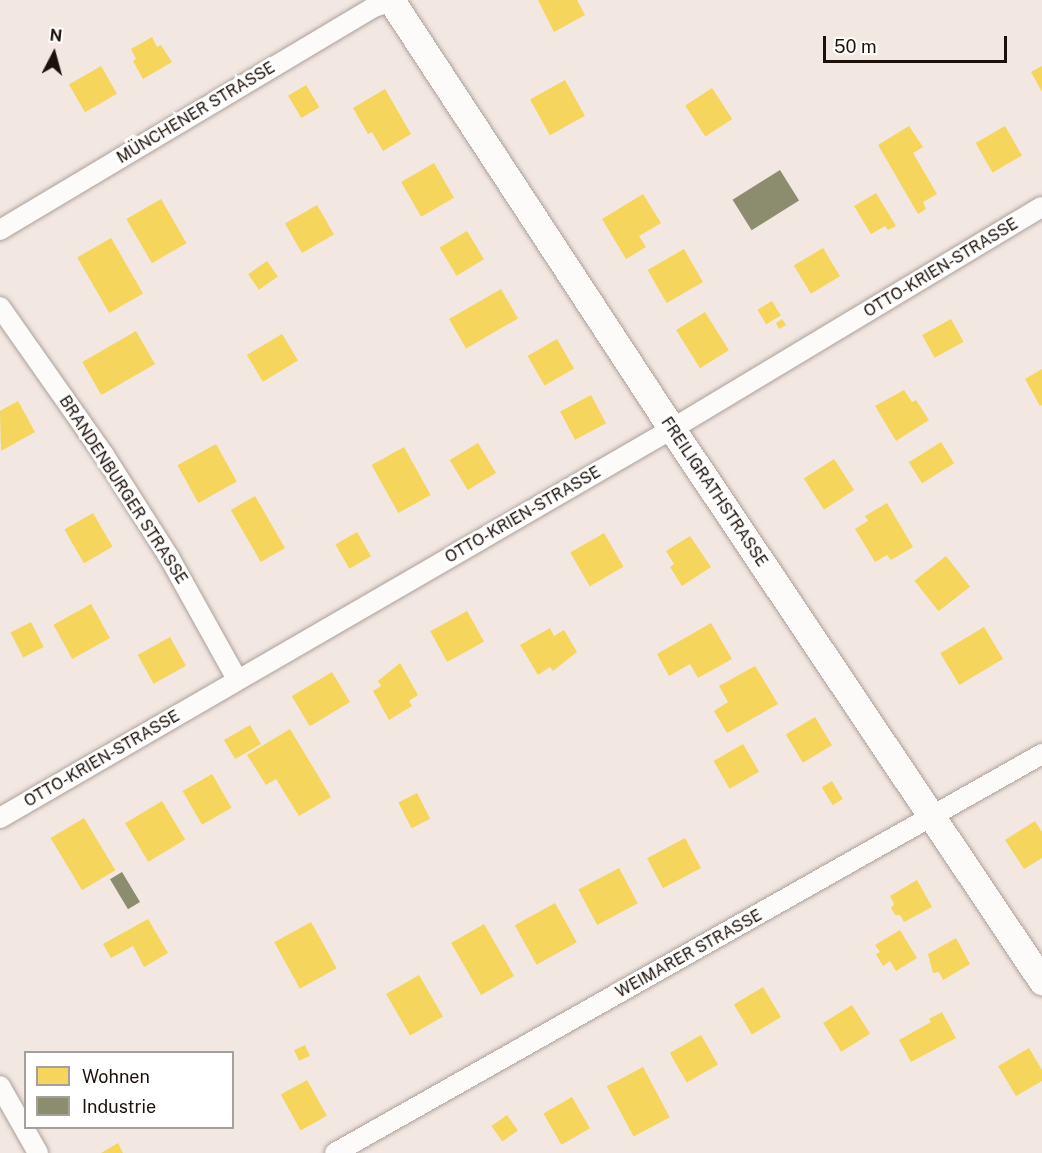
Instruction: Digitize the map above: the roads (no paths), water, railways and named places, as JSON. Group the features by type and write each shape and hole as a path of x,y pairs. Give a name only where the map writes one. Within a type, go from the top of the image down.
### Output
{"street":[{"name":"MÜNCHENER STRASSE","path":"0,230 368,11 392,0"},
{"name":"FREILIGRATHSTRASSE","path":"392,0 672,429 1042,981"},
{"name":"OTTO-KRIEN-STRASSE","path":"0,818 672,429 1042,207"},
{"name":"BRANDENBURGER STRASSE","path":"0,307 104,455 169,558 237,679"},
{"name":"WEIMARER STRASSE","path":"335,1153 1042,754"},
{"path":"0,1086 24,1128"},
{"path":"24,1129 38,1153"}]}
